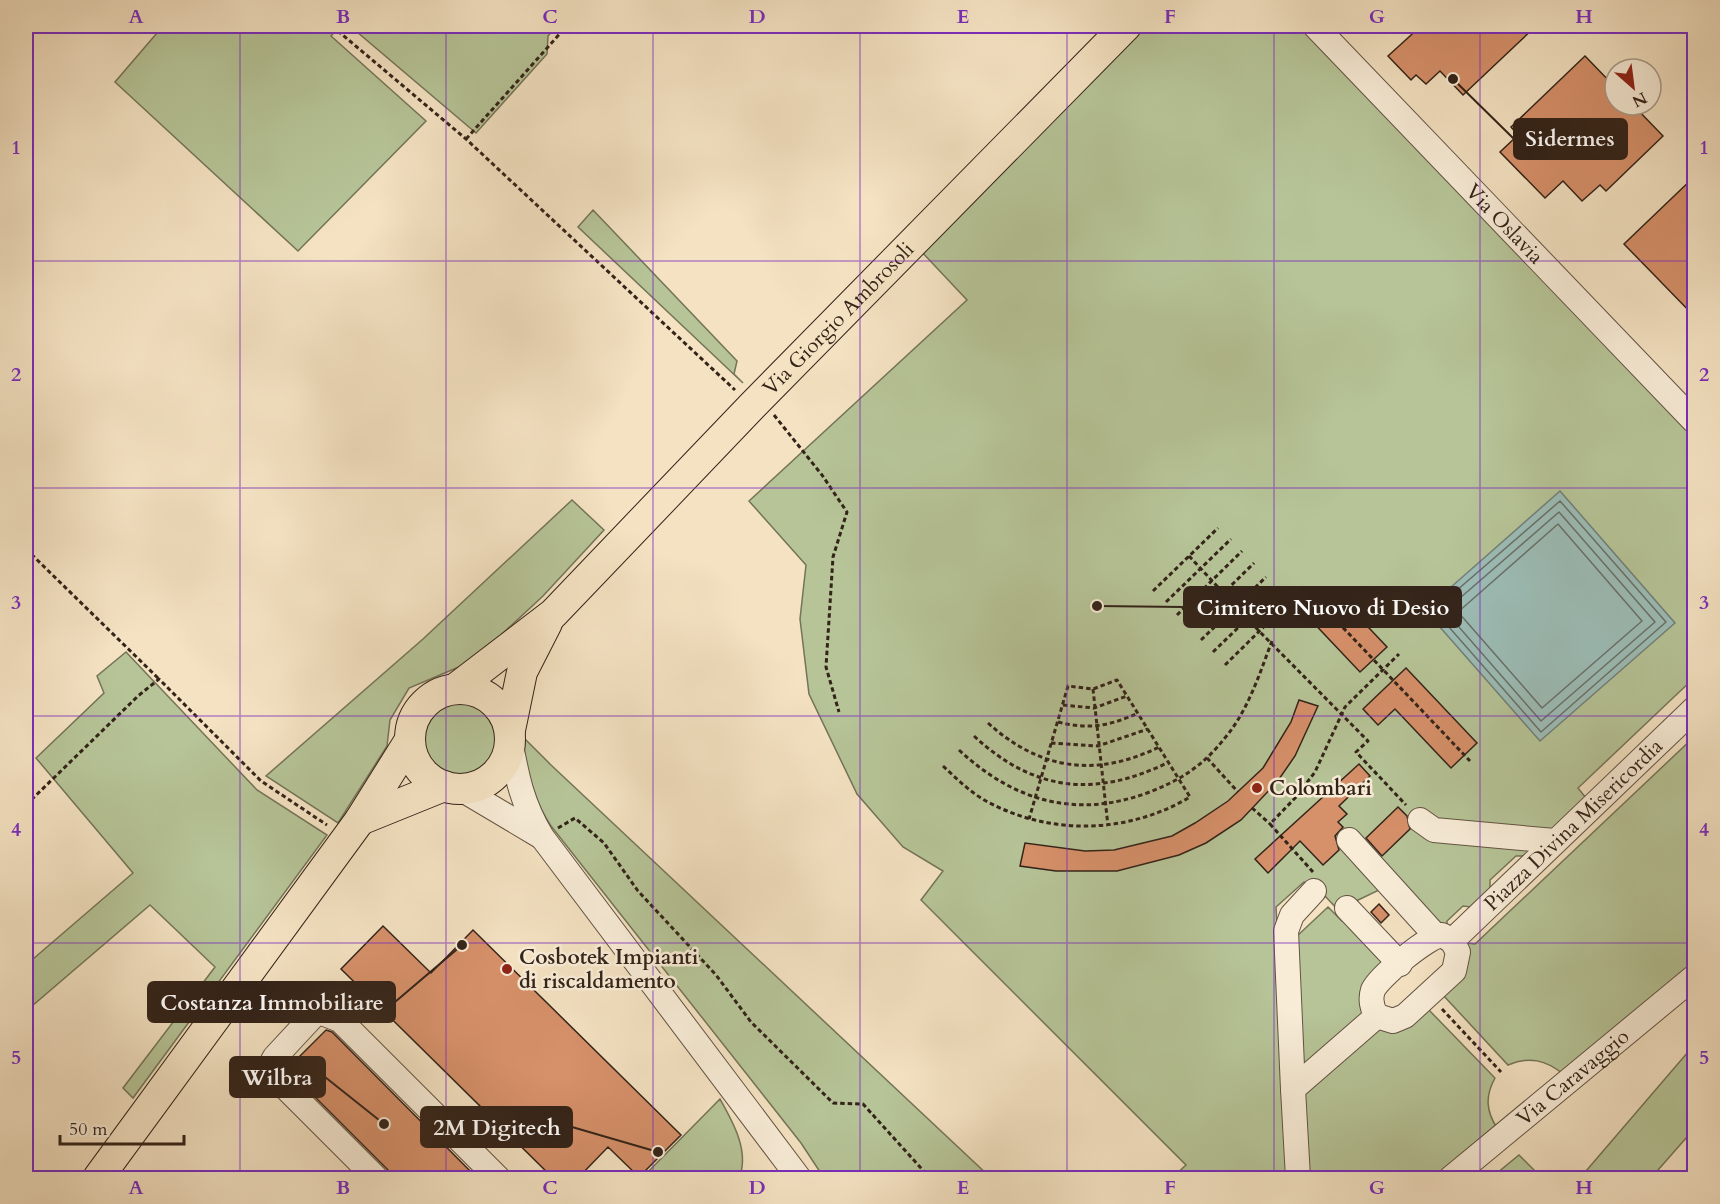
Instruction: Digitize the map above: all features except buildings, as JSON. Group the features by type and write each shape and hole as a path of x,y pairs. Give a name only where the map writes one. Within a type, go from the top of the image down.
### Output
{"main road":[{"name":"Via Giorgio Ambrosoli","path":"455,689 553,614 756,401 1126,26"},
{"name":"Via Giorgio Ambrosoli","path":"510,735 522,672 538,637 553,614"},
{"path":"354,829 452,788 476,786 490,779 501,768 508,755 510,735 503,712 490,698 474,690 455,689 441,693 423,706 412,725 410,740 412,755 419,768 430,779 452,788"},
{"path":"98,1179 354,829 410,740"}],"street":[{"name":"Via Oslavia","path":"1315,26 1695,421"},
{"name":"Piazza Divina Misericordia","path":"1377,1017 1371,1001 1373,991 1400,964 1425,941 1444,938 1555,841 1695,709"},
{"path":"510,735 519,790 529,815 542,837 789,1174"},
{"path":"452,788 542,837"},
{"path":"1420,820 1428,828 1440,831 1555,841"},
{"path":"1293,1089 1377,1017 1386,1021 1400,1020 1457,965 1458,952 1349,840"},
{"path":"1298,1179 1286,931 1292,915 1315,883"},
{"path":"1347,908 1400,964"},
{"name":"Via Caravaggio","path":"1451,1179 1695,977"},
{"path":"376,1179 273,1075 272,1064 275,1057 314,1015 322,1013 340,1020 498,1179"}],"path":[{"path":"332,26 466,139 756,401 822,475 847,512 833,557 826,667 839,712"},
{"path":"466,139 564,29"},
{"path":"1153,591 1218,528"},
{"path":"1166,602 1231,539"},
{"path":"26,549 261,781 354,829"},
{"path":"1177,615 1242,551"},
{"path":"1189,556 1259,632 1272,641 1368,741 1356,752 1420,820"},
{"path":"1189,627 1254,563"},
{"path":"1201,640 1266,577"},
{"path":"1213,652 1278,589"},
{"path":"1312,595 1470,761"},
{"path":"1225,665 1290,602"},
{"path":"959,750 991,776 1035,798 1073,805 1105,804 1133,798 1180,780 1208,759 1245,709 1272,641"},
{"path":"1270,824 1315,772 1341,713 1399,654"},
{"path":"26,805 138,696 159,679"},
{"path":"943,766 985,801 1029,819 1061,825 1108,826 1153,815 1190,797 1117,680 1093,689 1068,686 1029,819"},
{"path":"1093,689 1108,826"},
{"path":"1063,705 1094,708 1127,696"},
{"path":"1058,722 1096,727 1112,725 1138,713"},
{"path":"988,723 1024,751 1069,765 1100,766 1133,758 1159,747"},
{"path":"1051,743 1098,746 1148,729"},
{"path":"974,736 994,755 1040,780 1103,785 1136,777 1169,762"},
{"path":"1208,759 1238,792"},
{"path":"1252,808 1270,824 1315,883"},
{"path":"542,837 575,818 604,843 638,891 716,975 751,1022 833,1103 863,1104 930,1179"},
{"path":"1429,994 1501,1072"}],"green space":[{"path":"163,26 340,26 331,36 426,121 298,251 115,82"},
{"path":"350,26 557,26 548,36 547,54 476,133"},
{"path":"1141,26 1299,26 1456,185 1694,434 1694,678 1578,788 1586,798 1525,856 1516,856 1490,880 1490,888 1471,907 1463,906 1447,921 1447,929 1383,888 1354,902 1341,913 1325,896 1321,899 1304,882 1276,907 1291,1178 1172,1178 1186,1165 921,900 943,871 903,847 857,794 809,694 800,619 806,565 749,501 967,300 919,249"},
{"path":"593,210 737,361 734,374 743,383 578,227"},
{"path":"572,500 604,530 543,596 473,661 409,688 390,720 387,746 338,823 266,776 423,639"},
{"path":"126,652 257,790 327,835 133,1098 123,1088 215,967 150,905 32,1006 26,1000 26,965 133,873 36,758 104,693 97,676"},
{"path":"460,700 475,703 487,712 496,724 499,739 496,754 487,766 475,775 460,778 445,775 433,766 424,754 421,739 424,724 433,712 445,703"},
{"path":"523,737 991,1178 824,1178 801,1143 551,826 539,805 531,784"},
{"path":"1694,737 1694,965 1563,1074 1550,1065 1537,1061 1530,1060 1508,1065 1443,995 1466,943 1475,944"},
{"path":"1328,907 1342,921 1346,918 1389,966 1364,1013 1302,1068 1296,937"},
{"path":"1428,1009 1495,1078 1488,1103 1497,1128 1437,1178 1307,1178 1302,1095 1377,1030"},
{"path":"1694,1045 1694,1129 1651,1178 1580,1178"},
{"path":"720,1099 735,1127 741,1148 742,1168 739,1178 642,1178"},
{"path":"1519,1155 1542,1178 1491,1178"}],"water":[{"path":"1560,491 1675,623 1540,741 1425,610"}],"place":[{"name":"Sidermes","path":"1453,79"},
{"name":"Cimitero Nuovo di Desio","path":"1097,606"},
{"name":"Colombari","path":"1257,788"},
{"name":"Costanza Immobiliare","path":"462,945"},
{"name":"Cosbotek Impianti di riscaldamento","path":"507,969"},
{"name":"Wilbra","path":"384,1124"},
{"name":"2M Digitech","path":"658,1152"}]}
